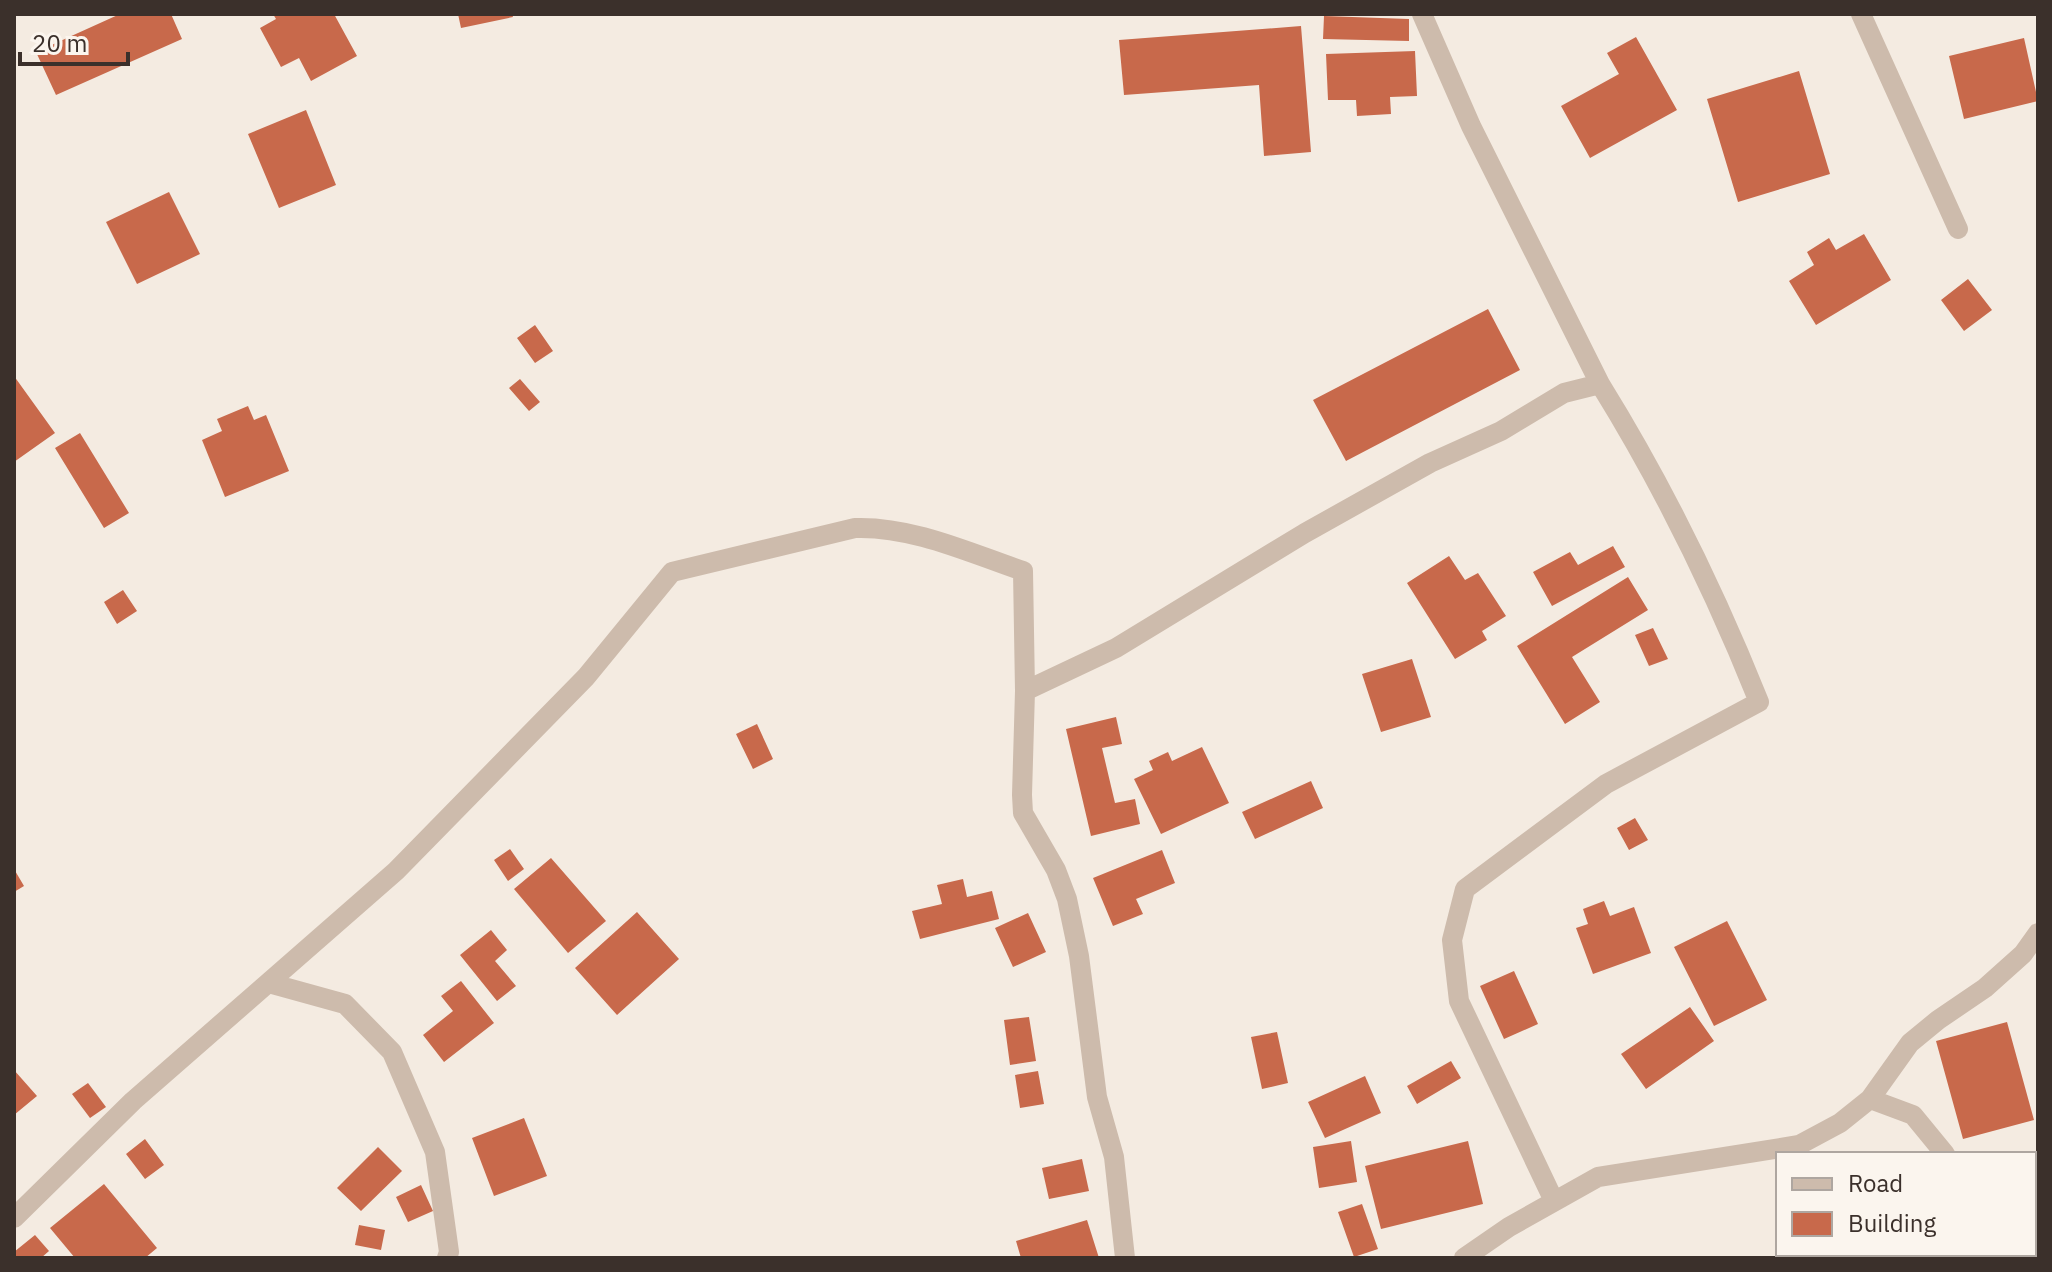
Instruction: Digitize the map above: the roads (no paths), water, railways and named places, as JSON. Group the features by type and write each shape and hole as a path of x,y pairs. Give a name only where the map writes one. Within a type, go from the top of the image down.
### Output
{"street":[{"path":"1422,14 1471,126 1600,384 1631,434 1727,622 1759,702 1606,784 1465,889 1452,940 1459,1001 1554,1201"},
{"path":"1861,14 1958,229"},
{"path":"1025,691 1116,648 1305,533 1430,463 1501,431 1564,393 1600,384"},
{"path":"14,1218 133,1101 418,848 586,677 672,572 855,528 875,527 940,543 1023,571 1023,813 1056,870 1067,899 1079,956 1097,1097 1114,1157 1125,1258"},
{"path":"1464,1258 1509,1227 1598,1177 1799,1145 1840,1123 1870,1099 1910,1043 1985,988 2023,954 2038,933"},
{"path":"269,983 345,1004 392,1052 435,1152 449,1252 447,1258"},
{"path":"1870,1099 1913,1115 1943,1152"}]}
